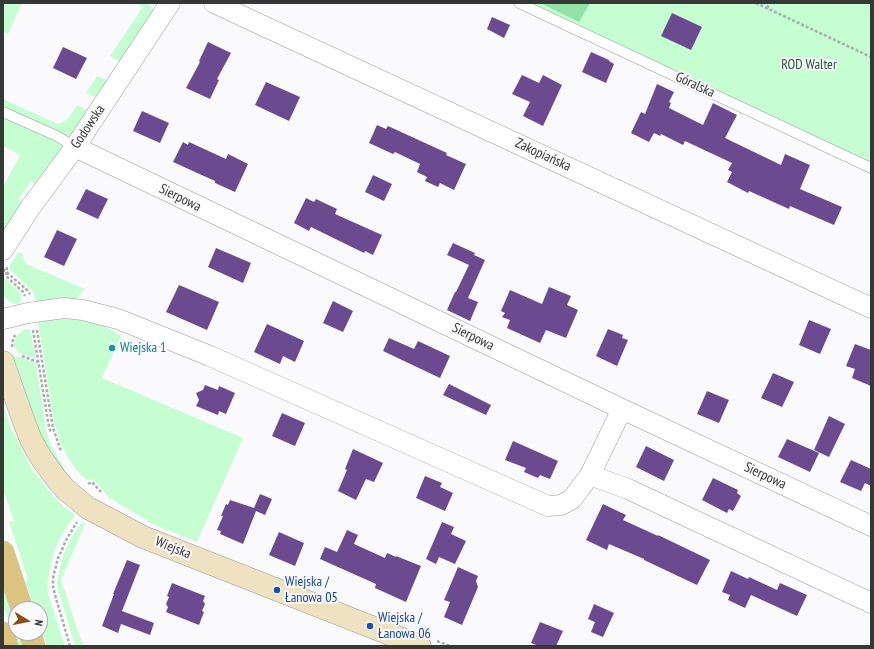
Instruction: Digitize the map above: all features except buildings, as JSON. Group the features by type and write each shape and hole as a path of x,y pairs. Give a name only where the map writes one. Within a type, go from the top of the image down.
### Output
{"main road":[{"path":"3,552 19,601"},
{"path":"3,633 7,646"}],"street":[{"name":"Zakopiańska","path":"214,3 871,308"},
{"name":"Godowska","path":"5,257 30,208 75,147 168,4"},
{"name":"Sierpowa","path":"75,147 622,409 871,526"},
{"path":"3,319 31,317 64,308 83,310 118,319 210,356 548,506 561,505 572,499 590,475 622,409"},
{"name":"Wiejska","path":"10,356 26,428 42,459 65,489 97,500 126,528 143,537 426,642"},
{"path":"590,475 628,489 871,603"}],"lane":[{"name":"Góralska","path":"519,3 871,168"},
{"path":"3,112 57,136 75,147"}],"path":[{"path":"756,3 871,57"},
{"path":"767,8 770,3"},
{"path":"5,257 6,276 25,295 31,317 53,428 62,454"},
{"path":"3,269 29,293 33,300 31,317 51,434"},
{"path":"31,317 24,327 18,331 13,340 10,356 38,362"},
{"path":"56,448 58,454"},
{"path":"70,646 55,595 53,578 58,558 66,540 78,520 97,500 99,489 92,482 86,485 93,489 97,500"},
{"path":"426,642 450,646"}],"green space":[{"path":"3,3 22,3 8,34 3,32"},
{"path":"136,3 147,3 154,10 123,64 110,56 143,7"},
{"name":"ROD Walter","path":"528,3 871,3 871,163"},
{"path":"540,3 590,3 579,22"},
{"path":"97,76 110,81 95,97 86,93"},
{"path":"3,99 58,124 68,119 77,105 88,111 69,138 3,107"},
{"path":"3,116 56,140 63,147 37,186 31,181 18,200 23,203 3,233 3,187 20,155 3,146"},
{"path":"18,253 22,253 26,264 85,289 75,300 36,303 33,291 10,270 10,265"},
{"path":"3,276 20,293 20,305 10,302 3,295"},
{"path":"76,317 100,323 121,336 102,378 243,438 197,542 150,523 109,498 100,486 92,479 86,480 67,456 60,442 54,423 38,321"},
{"path":"25,329 30,330 36,359 19,353 14,345 16,337"},
{"path":"10,354 36,363 46,431 50,443 68,475 65,474 47,447 34,420"},
{"path":"3,405 10,426 33,471 63,506 75,515 58,542 53,556 47,583 48,594 65,646 47,646 45,641 48,641 48,601 32,601 25,581 28,579 9,522 14,521 3,489"},
{"path":"82,522 85,524 61,580 83,646 75,646 57,583 63,556 73,534"},
{"path":"3,584 9,601 8,619 3,604"},
{"path":"15,641 21,641 23,646 17,646"}],"place":[{"name":"Wiejska 1","path":"112,348"},
{"name":"Wiejska / Łanowa 05","path":"277,590"},
{"name":"Wiejska / Łanowa 06","path":"370,626"}]}
